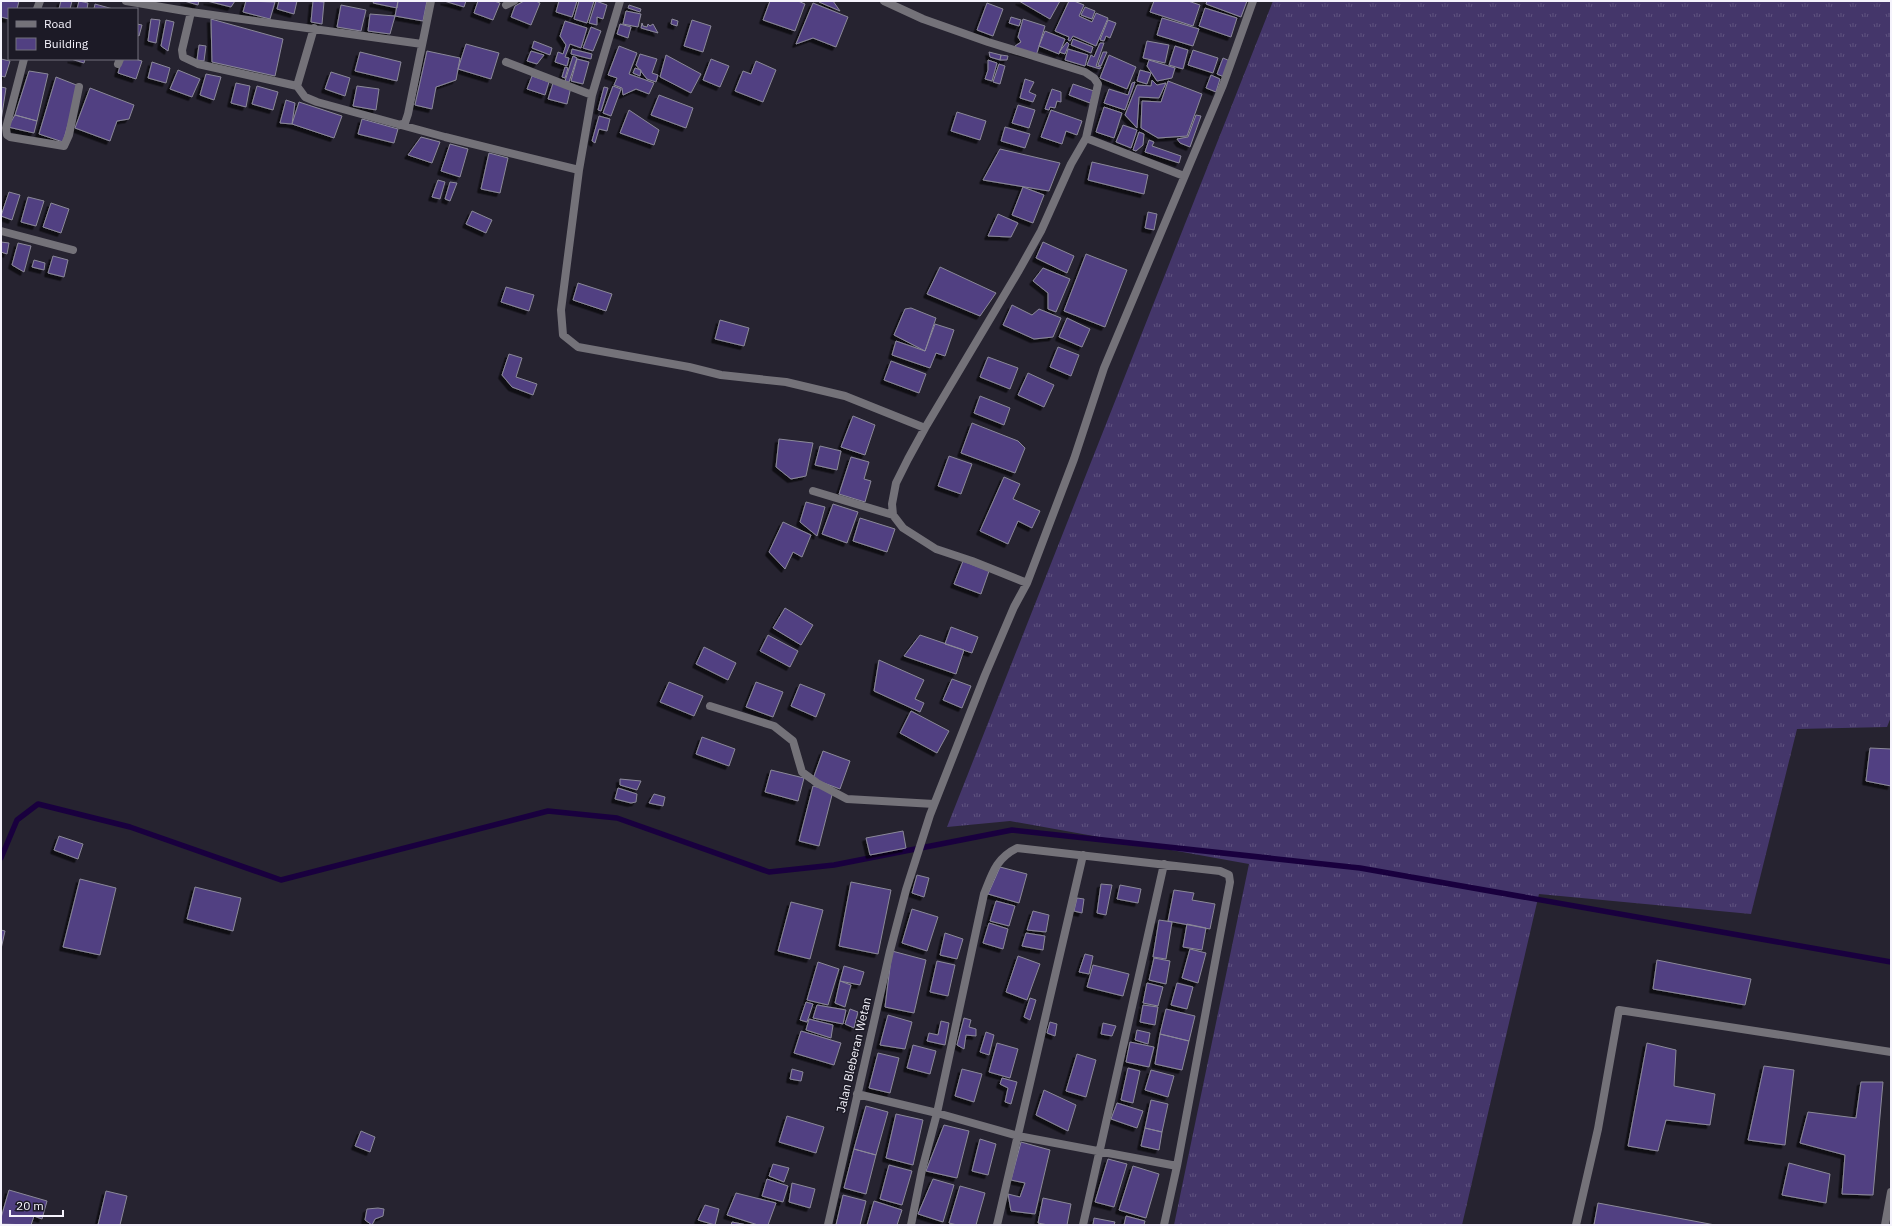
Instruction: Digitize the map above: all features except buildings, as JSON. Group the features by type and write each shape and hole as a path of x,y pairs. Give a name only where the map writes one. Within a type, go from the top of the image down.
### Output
{"street":[{"path":"126,1 134,6 314,28 422,44"},
{"path":"400,126 405,123 408,114 431,1"},
{"path":"620,1 592,95 579,170 561,310 563,335 578,347 689,367 721,375 786,382 845,396 925,428"},
{"path":"884,1 923,20 1085,72 1094,78 1098,84 1086,138 1071,164 1040,231 1022,265 925,428 896,483 892,504 893,515 903,528 936,550 972,561 1027,583"},
{"name":"Jalan Bleberan Wetan","path":"828,1225 890,951 906,890 930,815 1014,607 1027,583 1074,459 1104,368 1222,85 1253,1"},
{"path":"191,12 182,50 183,57 198,64 297,86 305,97 317,102 400,126 579,170"},
{"path":"297,86 314,28"},
{"path":"24,60 6,128 7,135 10,137 64,146 69,135 79,87"},
{"path":"506,62 592,95"},
{"path":"1086,138 1184,176"},
{"path":"1,231 73,250"},
{"path":"813,491 893,515"},
{"path":"710,706 774,726 793,741 802,772 817,784 848,799 934,804"},
{"path":"911,1225 922,1170 937,1113 984,894 998,862 1006,853 1017,848 1220,871 1229,875 1230,882 1177,1166 1164,1225"},
{"path":"997,1225 1083,855"},
{"path":"1083,1225 1164,864"},
{"path":"1576,1225 1598,1129 1620,1010 1891,1052"},
{"path":"858,1094 937,1113 1018,1136 1177,1166"},
{"path":"1885,1225 1891,1192"}],"green space":[{"path":"1273,1 1891,1 1891,717 1887,727 1797,729 1751,914 1539,894 1462,1225 1174,1225 1249,864 1010,821 947,827"}],"waterway":[{"path":"1,858 17,820 38,804 130,827 281,880 548,811 617,818 769,872 834,865 1012,830 1360,868 1891,962"}]}
